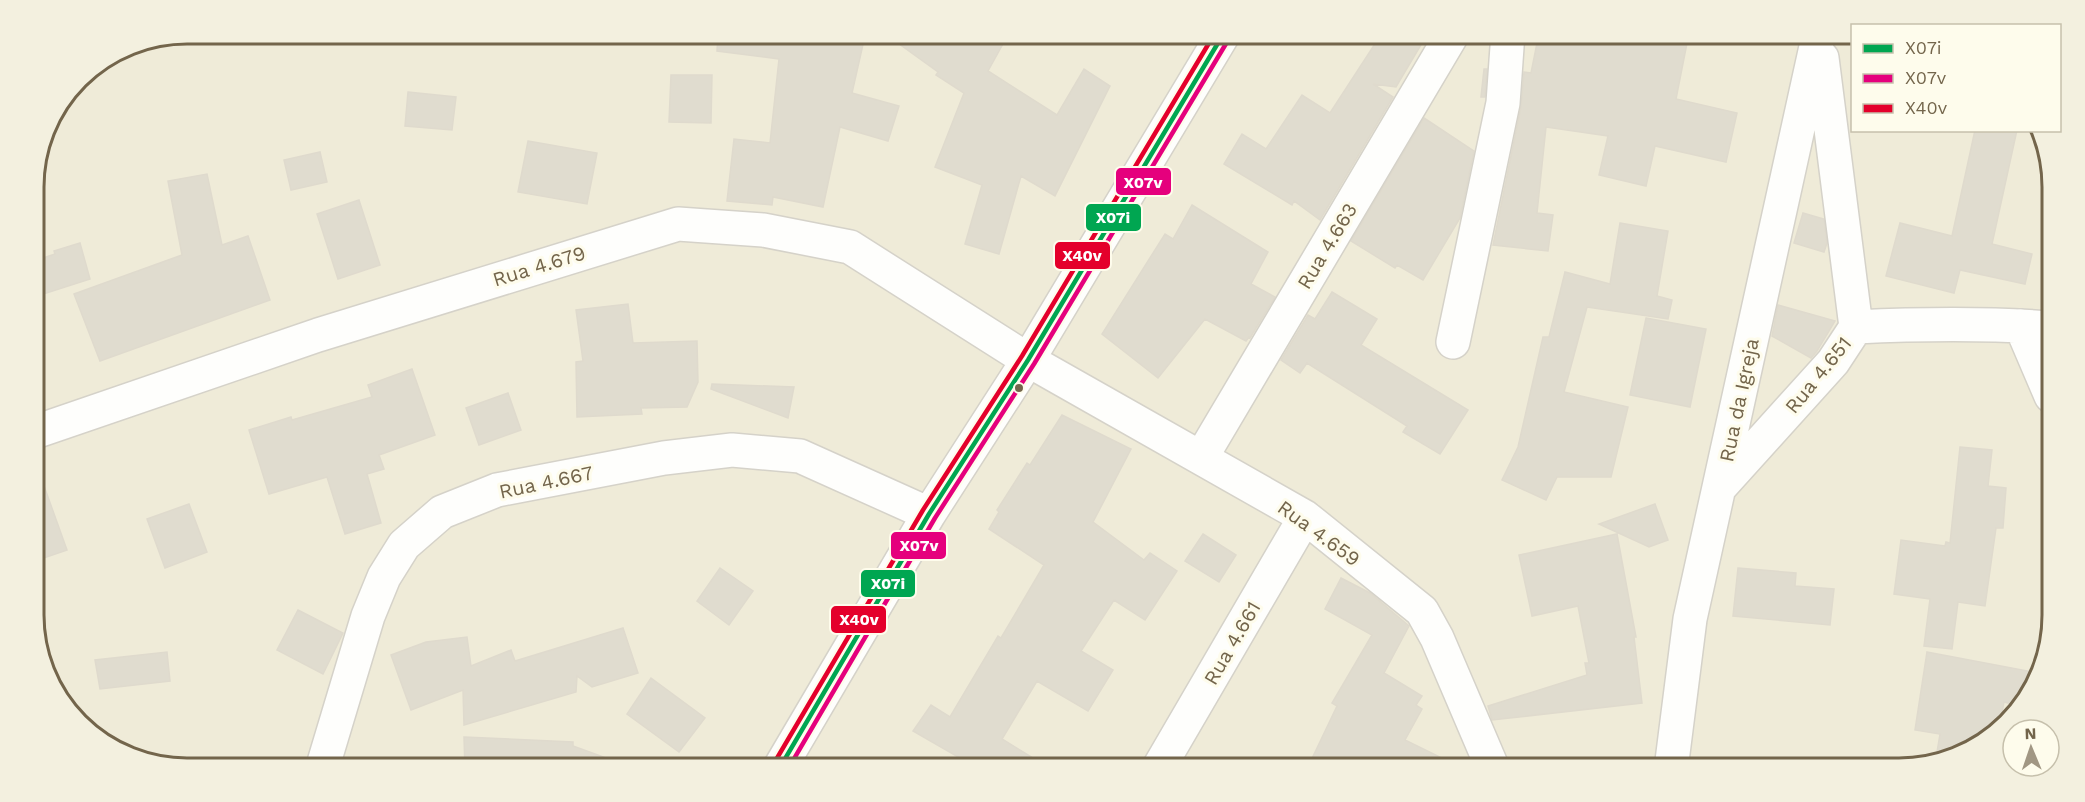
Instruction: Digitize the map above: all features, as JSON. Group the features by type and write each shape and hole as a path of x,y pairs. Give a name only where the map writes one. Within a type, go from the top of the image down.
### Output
{"street":[{"path":"785,758 929,514 1028,360 1217,44"},
{"name":"Rua 4.663","path":"1201,458 1446,44"},
{"path":"1453,342 1503,103 1507,44"},
{"name":"Rua da Igreja","path":"1672,758 1690,619 1817,44"},
{"path":"1820,44 1856,327"},
{"name":"Rua 4.679","path":"44,429 318,335 678,224 763,230 850,247 1028,360"},
{"name":"Rua 4.651","path":"1720,487 1833,362 1856,327 1939,325 2036,327"},
{"path":"2036,327 2042,355"},
{"name":"Rua 4.659","path":"1028,360 1305,518 1422,611 1437,638 1488,758"},
{"name":"Rua 4.667","path":"325,758 368,616 384,577 404,545 442,512 497,490 664,458 732,450 800,456 929,514"},
{"name":"Rua 4.661","path":"1164,758 1305,518"}],"shaded area":[{"path":"177,44 1851,44 1851,132 2031,132 2037,149 2042,186 2042,616 2034,661 2027,679 2012,703 1986,729 1953,748 1926,756 1908,758 186,758 149,754 123,744 107,734 79,710 58,679 46,643 44,625 44,177 48,149 58,123 79,92 107,68 141,51"}],"building":[{"path":"717,44 863,44 852,93 899,106 888,141 840,127 823,207 773,197 772,205 727,201 734,139 770,143 779,59 717,51"},
{"path":"899,44 1003,44 988,71 1057,115 1084,69 1110,86 1055,196 1021,176 999,254 965,244 982,185 935,167 964,93 936,75 938,72"},
{"path":"1375,44 1421,44 1396,87 1373,84 1393,97 1320,220 1294,201 1292,205 1224,164 1242,134 1266,149 1302,95 1330,113"},
{"path":"1537,44 1687,44 1676,99 1737,113 1726,162 1655,146 1646,186 1599,175 1608,136 1546,127 1537,213 1553,215 1548,251 1493,245 1521,107 1524,72 1531,73"},
{"path":"1484,69 1487,69 1485,97 1481,97"},
{"path":"671,75 712,75 711,123 669,122"},
{"path":"408,92 456,97 452,130 405,126"},
{"path":"1424,118 1474,151 1460,218 1423,280 1397,265 1395,268 1351,241"},
{"path":"1975,132 2017,132 1992,244 2032,254 2025,284 1960,270 1954,293 1886,276 1900,223 1952,236"},
{"path":"528,141 597,153 587,204 518,192"},
{"path":"320,152 327,182 291,190 284,160"},
{"path":"207,174 222,245 248,236 270,300 100,361 74,294 182,255 168,181"},
{"path":"359,200 380,265 338,279 317,214"},
{"path":"1192,205 1268,252 1251,284 1275,297 1246,341 1205,319 1158,378 1102,334 1165,234 1173,239"},
{"path":"1803,213 1824,219 1827,243 1824,252 1794,243"},
{"path":"1620,223 1668,231 1657,296 1672,300 1668,319 1587,307 1564,392 1628,407 1611,477 1557,477 1546,500 1502,480 1518,447 1543,337 1549,337 1565,272 1610,284"},
{"path":"80,243 90,279 44,294 44,258 55,254 54,251"},
{"path":"1332,292 1377,319 1361,345 1468,410 1440,454 1403,432 1407,426 1307,363 1300,373 1281,360 1308,315 1315,319"},
{"path":"628,304 633,343 697,341 698,382 687,407 641,408 642,414 577,417 576,362 583,361 576,310"},
{"path":"1778,305 1835,321 1811,358 1772,336"},
{"path":"1646,318 1706,329 1690,407 1630,395"},
{"path":"412,369 435,435 379,455 384,469 367,474 381,523 345,534 327,477 269,494 249,430 372,397 368,385"},
{"path":"712,384 794,387 788,418 711,389"},
{"path":"508,393 521,430 479,445 466,408"},
{"path":"1062,415 1131,449 1093,522 1144,560 1150,553 1177,571 1145,620 1114,600 1081,651 1113,670 1088,711 1037,681 1002,739 1033,758 960,758 913,731 931,705 950,717 998,636 1001,638 1044,565 989,529 999,512 997,510 1027,463 1030,465"},
{"path":"1960,447 1992,450 1988,486 2006,488 2003,528 1996,528 1985,606 1958,602 1952,649 1924,646 1930,599 1894,594 1901,540 1945,546 1946,542 1950,543"},
{"path":"44,486 67,550 44,558"},
{"path":"189,504 207,552 165,568 147,519"},
{"path":"1655,504 1668,540 1649,547 1599,524"},
{"path":"1203,534 1236,555 1219,582 1185,561"},
{"path":"1617,534 1636,637 1634,637 1642,703 1492,720 1488,706 1587,675 1585,663 1589,663 1578,606 1532,616 1519,555"},
{"path":"720,568 753,591 729,625 697,601"},
{"path":"1738,568 1796,573 1795,586 1834,589 1830,625 1733,616"},
{"path":"1341,578 1370,593 1409,626 1384,673 1422,696 1416,705 1422,709 1405,740 1442,758 1312,758 1337,706 1332,703 1372,635 1325,609"},
{"path":"298,610 343,633 323,674 277,650"},
{"path":"623,628 638,673 592,687 577,676 576,692 464,725 463,690 411,710 391,655 426,642 467,637 471,666 511,650 515,661"},
{"path":"167,652 170,681 100,689 95,660"},
{"path":"1927,652 2030,671 2012,703 2004,702 2000,717 1986,729 1953,748 1937,753 1940,734 1915,730"},
{"path":"651,678 705,718 679,752 627,714"},
{"path":"464,737 573,742 573,746 606,758 465,758"}],"transit line":[{"name":"X40v","path":"777,758 923,510 1022,356 1208,44"},
{"name":"X07i","path":"785,758 929,514 1028,360 1217,44"},
{"name":"X07v","path":"794,758 935,518 1034,364 1226,44"}]}
